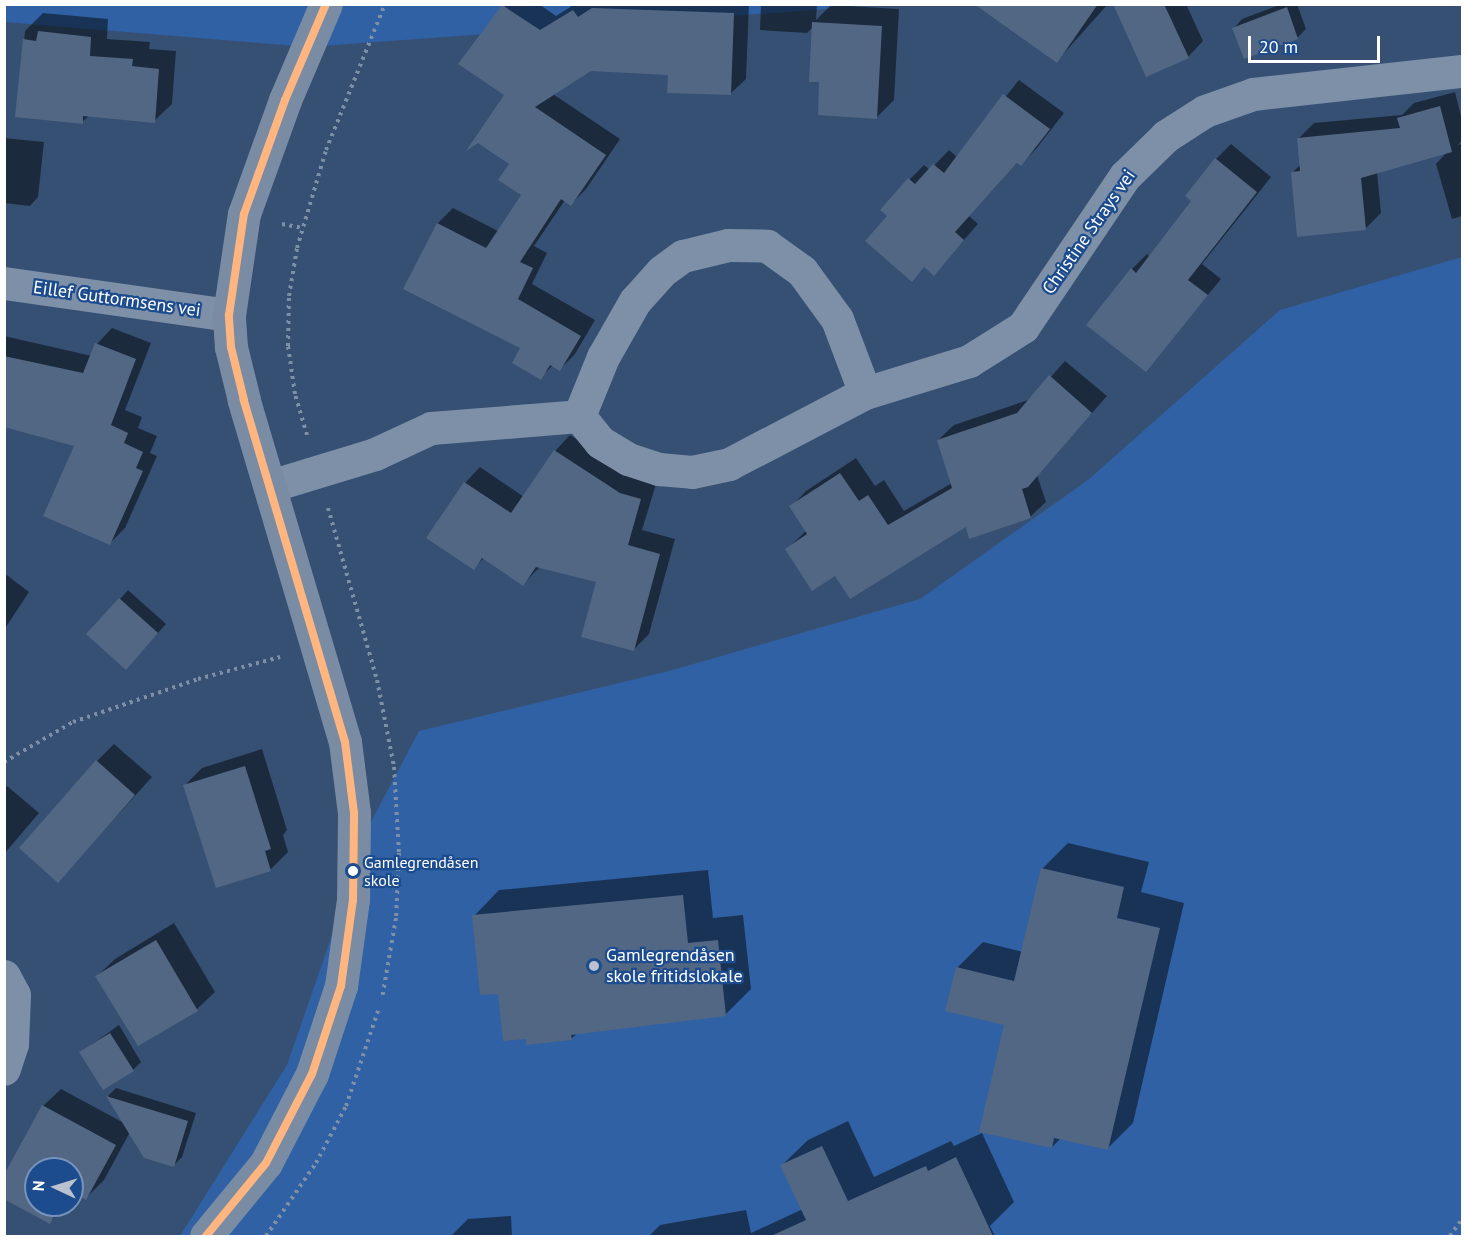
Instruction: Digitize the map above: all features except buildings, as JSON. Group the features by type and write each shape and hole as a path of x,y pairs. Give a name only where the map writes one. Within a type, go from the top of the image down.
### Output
{"street":[{"path":"207,1236 266,1163 312,1074 341,986 353,900 354,813 345,742 233,357 229,315 244,214 285,100 326,4"},
{"name":"Christine Strays vei","path":"579,416 600,442 628,459 659,469 692,472 729,464 865,393 969,360 1023,327 1125,176 1166,136 1205,111 1263,93 1462,71"},
{"path":"270,486 375,454 431,428 579,416 603,357 635,301 662,271 683,256 728,245 767,246 802,271 837,319 865,393"},
{"name":"Eillef Guttormsens vei","path":"4,283 229,315"},
{"path":"4,976 14,995 12,1044 4,1069"}],"path":[{"path":"295,394 288,346 289,296 297,248 326,150 385,4"},
{"path":"4,762 73,722 198,679 319,647"},
{"path":"1450,1236 1462,1219"}],"shaded area":[{"path":"4,5 836,5 827,9 308,47 5,22"},
{"path":"1462,257 1462,1236 180,1236 287,1065 372,820 419,731 669,671 920,599 1088,480 1280,310"}],"transit line":[{"path":"206,1236 266,1163 312,1074 341,986 353,900 354,813 345,742 244,400 231,347 229,315 244,214 285,100 326,4"}],"place":[{"name":"Gamlegrendåsen skole","path":"353,871"},
{"name":"Gamlegrendåsen skole fritidslokale","path":"594,966"}]}
